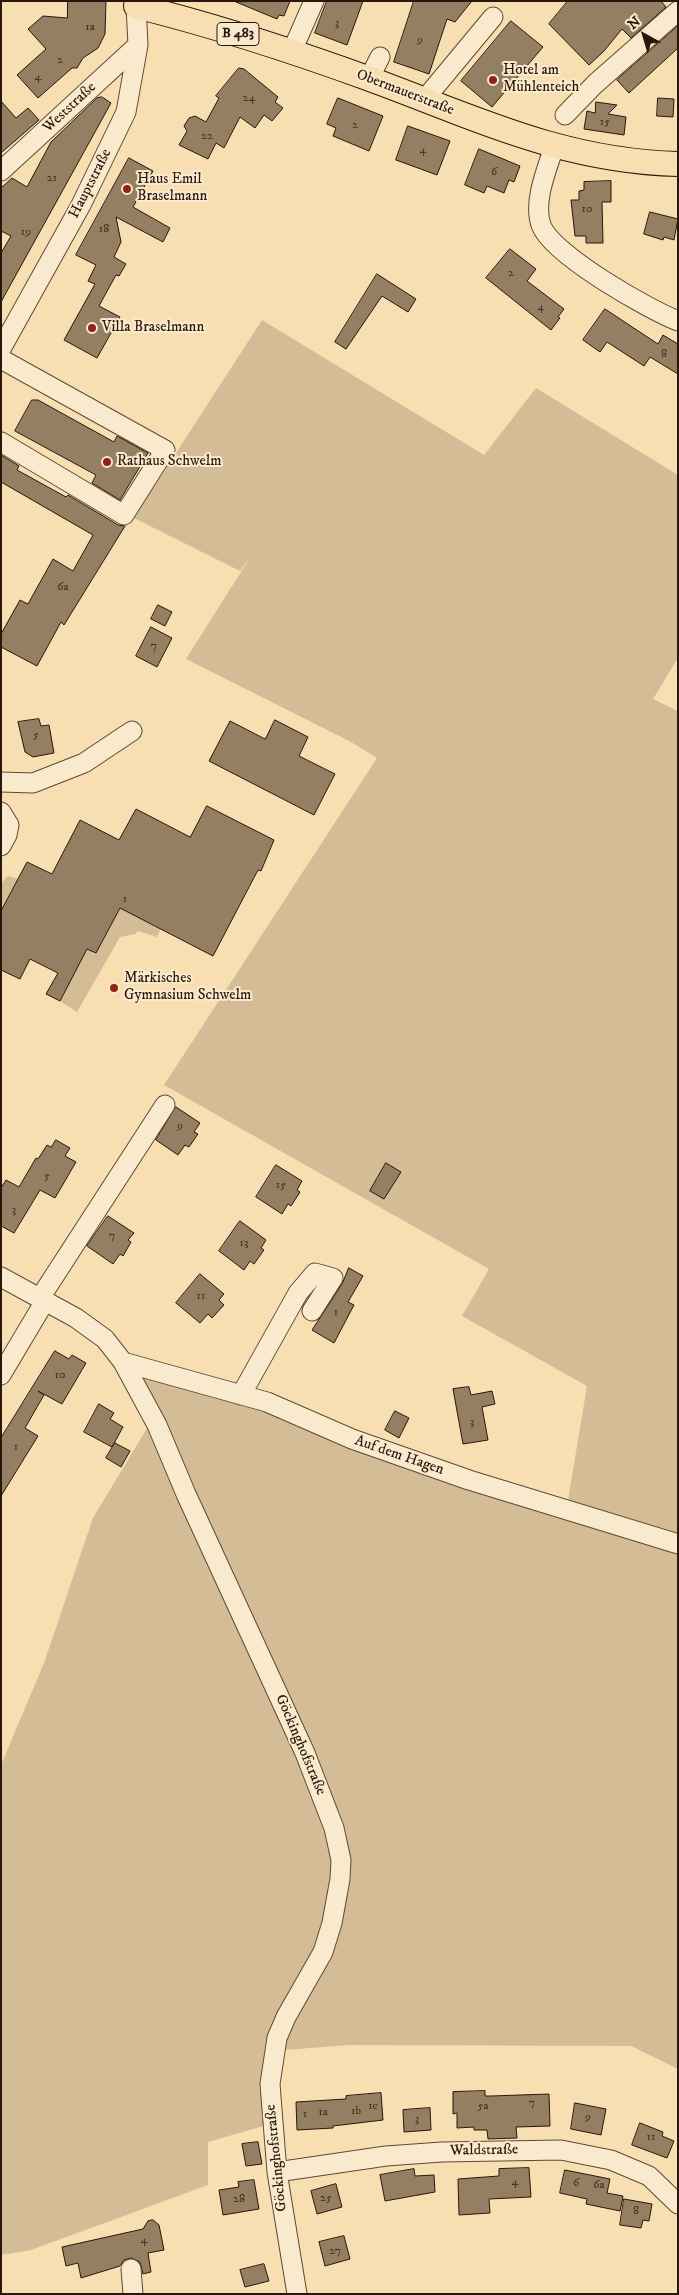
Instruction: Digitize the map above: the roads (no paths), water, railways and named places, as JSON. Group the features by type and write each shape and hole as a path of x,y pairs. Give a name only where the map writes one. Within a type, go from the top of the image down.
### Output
{"main road":[{"name":"Obermauerstraße","path":"136,4 292,51 490,126 554,147 632,162 678,164"}],"street":[{"path":"292,51 314,1"},
{"name":"Hauptstraße","path":"1,349 81,205 126,112 138,45 136,4"},
{"path":"565,115 595,84 678,11"},
{"path":"424,100 493,17"},
{"name":"Weststraße","path":"1,171 138,45"},
{"path":"369,79 380,57"},
{"path":"554,147 544,176 540,203 541,225 549,236 599,277 628,297 678,321"},
{"path":"1,360 166,450 124,514 1,442"},
{"path":"1,782 33,783 84,763 132,730"},
{"path":"1,812 9,824 7,835 1,846"},
{"path":"1,1375 42,1300 165,1105"},
{"path":"241,1395 298,1293 315,1273 333,1278 312,1312"},
{"name":"Göckinghofstraße","path":"1,1277 76,1318 105,1339 123,1362 157,1425 186,1494 305,1753 339,1845 340,1880 332,1923 323,1952 286,2017 277,2038 272,2060 270,2084 277,2172 298,2294"},
{"name":"Auf dem Hagen","path":"123,1362 266,1402 352,1439 460,1477 678,1544"},
{"name":"Waldstraße","path":"277,2172 386,2156 442,2152 561,2150 611,2160 649,2176 678,2204"},
{"path":"131,2269 133,2294"}],"place":[{"name":"Hotel am Mühlenteich","path":"493,80"},
{"name":"Haus Emil Braselmann","path":"127,189"},
{"name":"Villa Braselmann","path":"92,328"},
{"name":"Rathaus Schwelm","path":"107,462"},
{"name":"Märkisches Gymnasium Schwelm","path":"114,988"}]}
